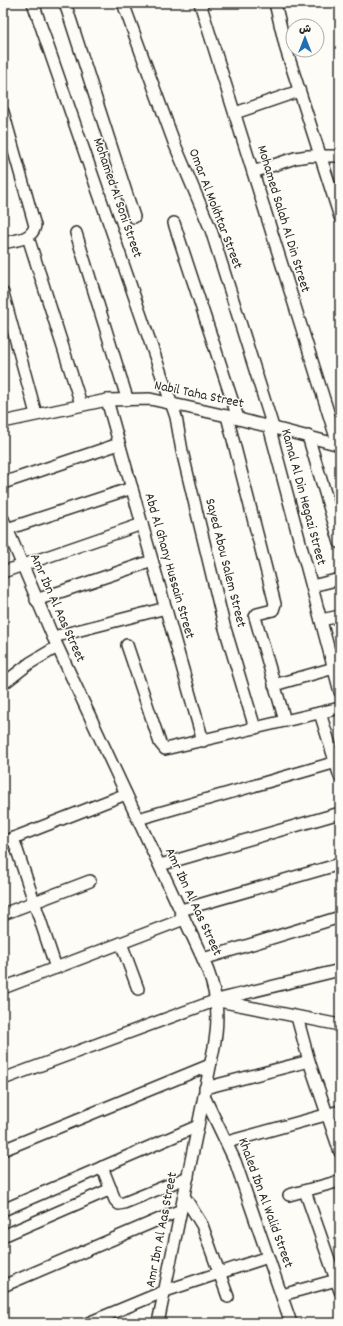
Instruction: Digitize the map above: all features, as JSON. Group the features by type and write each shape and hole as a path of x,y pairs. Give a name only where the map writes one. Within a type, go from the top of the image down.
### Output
{"street":[{"name":"Mohamed Al Soni Street","path":"33,3 171,403"},
{"path":"65,3 134,217"},
{"name":"Omar Al Mokhtar Street","path":"123,3 175,145 211,230 271,427"},
{"name":"Mohamed Salah Al Din Street","path":"200,3 339,444"},
{"path":"275,3 299,91 340,217"},
{"path":"235,114 299,91"},
{"path":"3,112 34,221 34,230 28,237 3,241"},
{"path":"253,172 295,158 340,156"},
{"path":"174,224 233,417 275,604 273,610 255,615 285,721"},
{"path":"76,233 127,398"},
{"path":"28,237 81,404"},
{"path":"3,293 36,414"},
{"name":"Nabil Taha Street","path":"3,422 81,404 127,398 150,399 233,417 339,444"},
{"name":"Abd Al Ghany Hussain Street","path":"107,400 203,741"},
{"name":"Sayed Abou Salem Street","path":"171,403 176,417 182,451 224,625 255,728"},
{"name":"Kamal Al Din Hegazi Street","path":"271,427 340,692"},
{"path":"308,436 340,543"},
{"path":"3,483 119,444"},
{"path":"5,524 132,488"},
{"name":"Amr Ibn Al Aas Street","path":"5,524 55,642 211,976 217,1000 217,1028 158,1323"},
{"path":"3,572 21,564 142,524"},
{"path":"36,600 152,561"},
{"path":"312,586 340,579"},
{"path":"3,684 55,642 166,608"},
{"path":"321,620 340,616"},
{"path":"127,645 158,738 162,747 165,749 340,708"},
{"path":"274,685 334,668"},
{"path":"320,713 338,762 340,778"},
{"path":"138,819 338,762"},
{"path":"56,968 34,902 8,840 126,794"},
{"path":"160,866 340,813"},
{"path":"3,988 121,943 182,914 340,864"},
{"path":"3,914 90,881"},
{"path":"203,959 340,917"},
{"path":"121,943 138,989"},
{"path":"3,1079 217,1000 340,970"},
{"path":"217,1000 340,1025"},
{"path":"297,1017 309,1061 340,1152"},
{"path":"204,1092 309,1061"},
{"path":"3,1150 210,1065"},
{"name":"Khaled Ibn Al Walid Street","path":"204,1092 227,1142 291,1323"},
{"path":"227,1142 340,1111"},
{"path":"3,1210 198,1126"},
{"path":"102,1168 117,1202 122,1204 188,1177"},
{"path":"289,1196 340,1181"},
{"path":"3,1236 111,1189"},
{"path":"282,1295 339,1283 305,1191"},
{"path":"184,1196 202,1225 228,1297"},
{"path":"3,1286 181,1210"},
{"path":"88,1323 165,1291 268,1257"}]}
